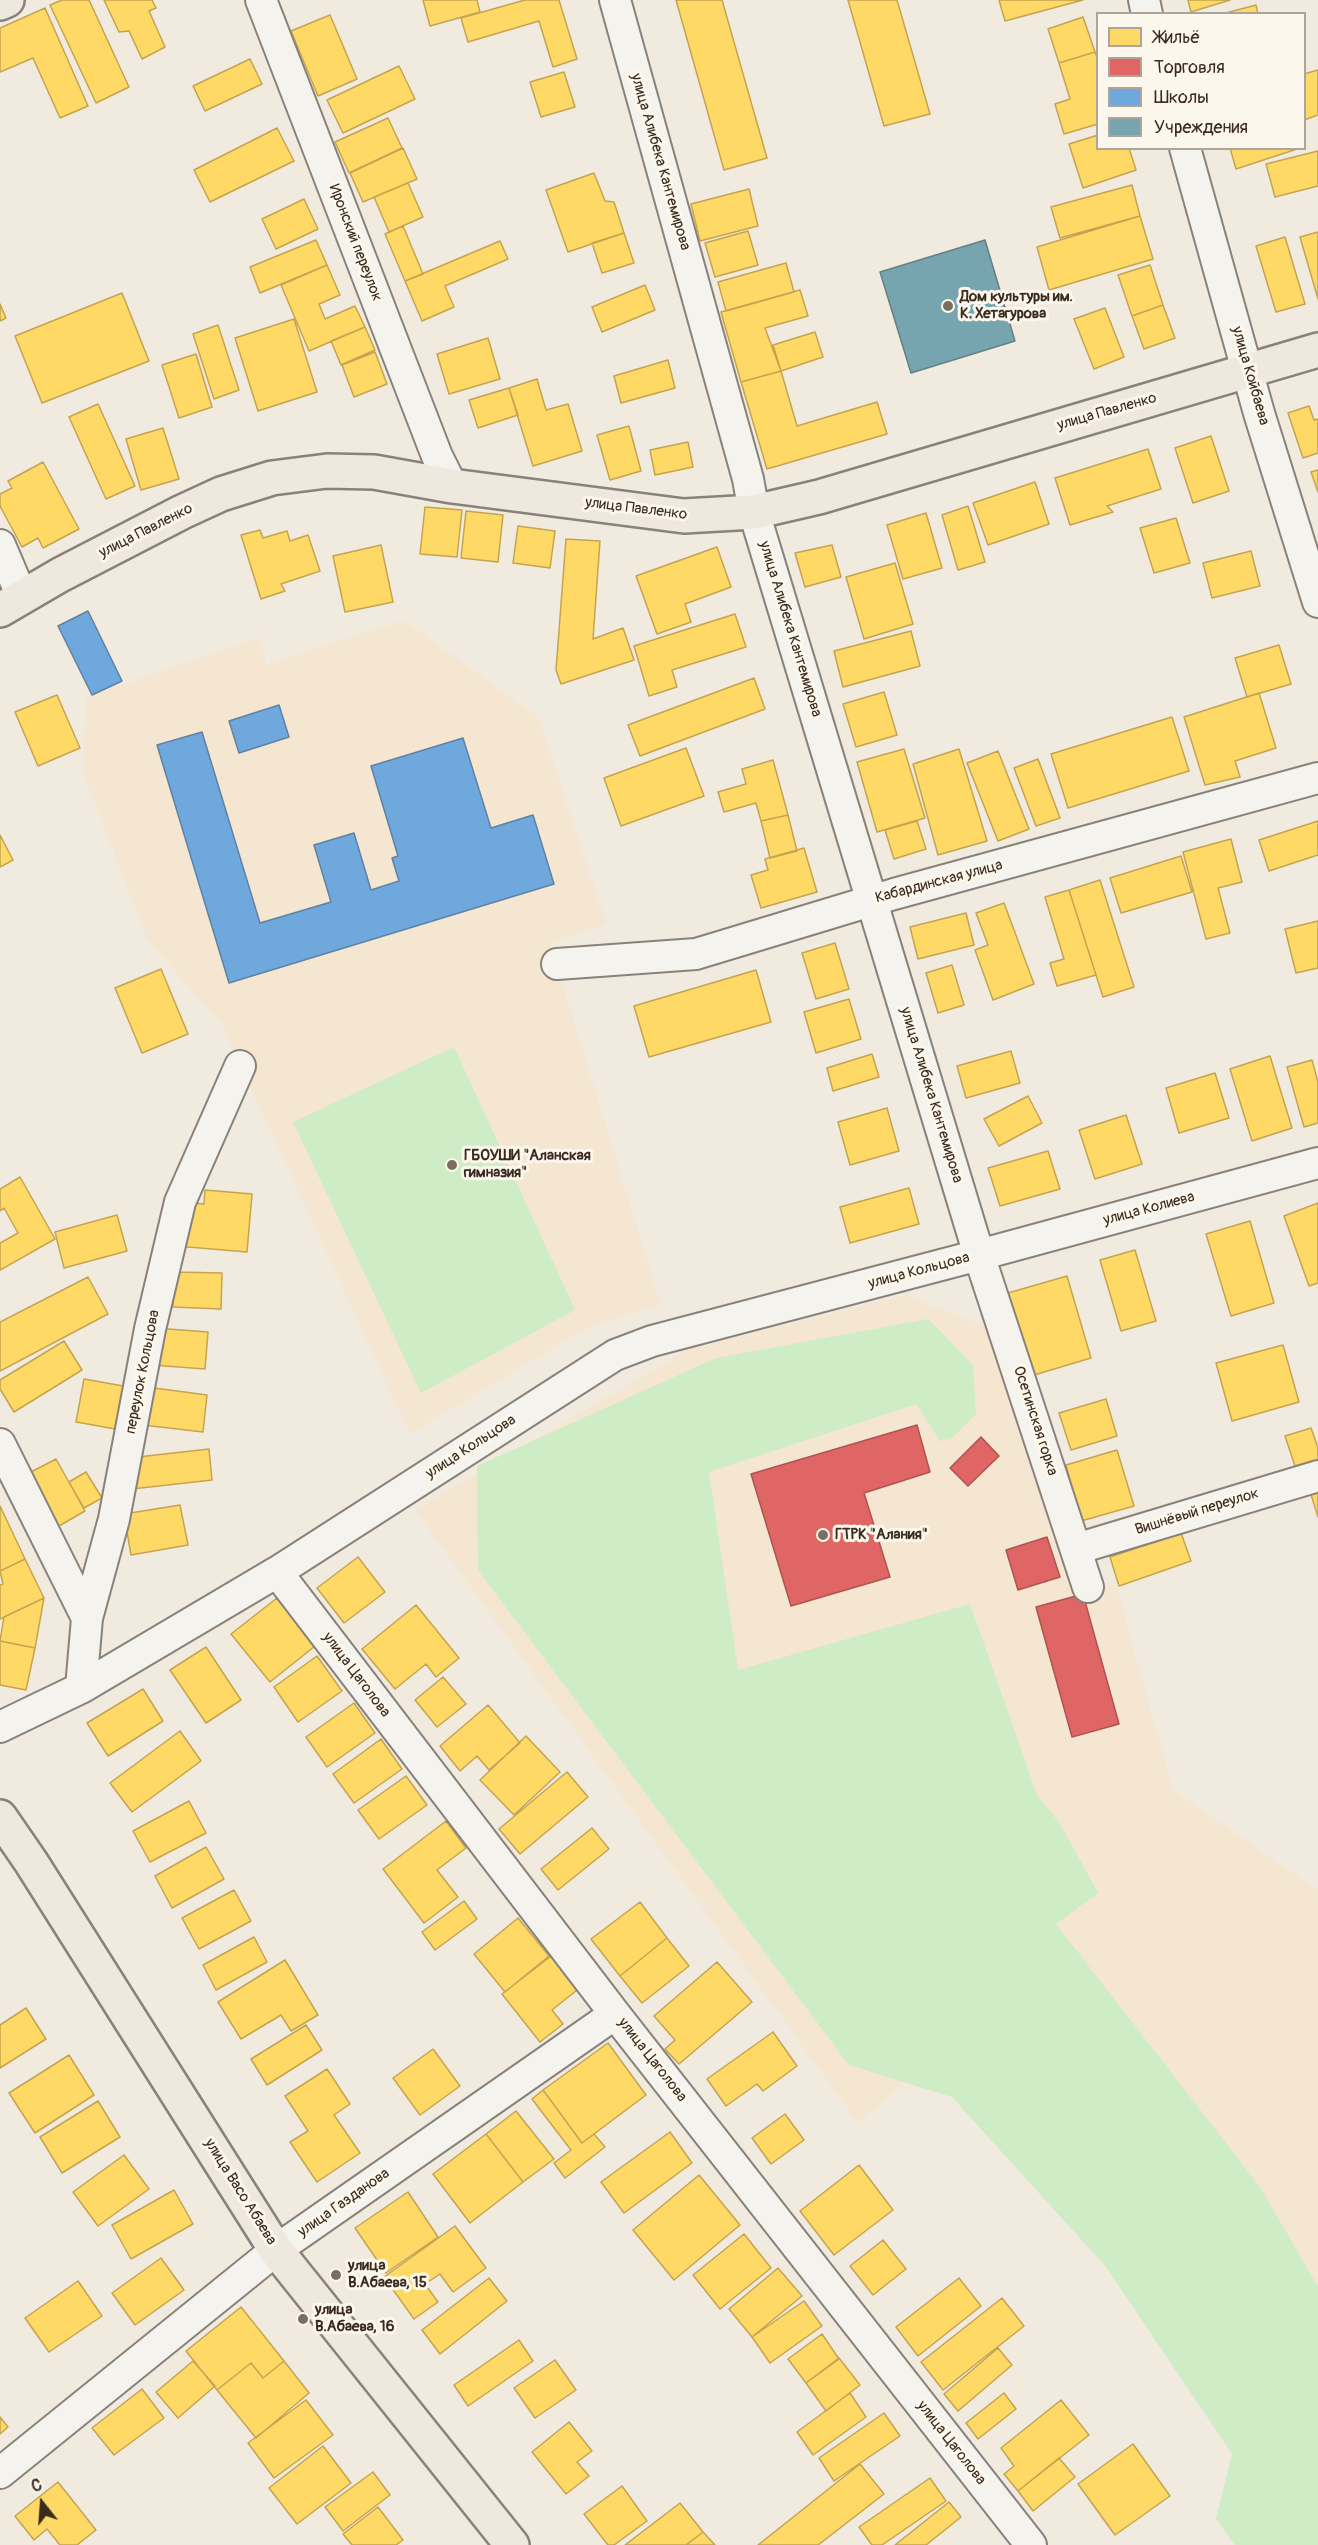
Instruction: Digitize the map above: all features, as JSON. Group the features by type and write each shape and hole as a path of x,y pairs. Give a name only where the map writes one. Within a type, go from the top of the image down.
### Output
{"main road":[{"path":"0,3 7,0"},
{"name":"улица Павленко","path":"11,603 182,512 221,494 272,478 327,471 374,472 452,486 684,516 754,512 819,497 1318,350"},
{"name":"улица Васо Абаева","path":"0,1817 31,1862 276,2250 513,2545"}],"street":[{"name":"Иронский переулок","path":"261,0 437,456 452,486"},
{"name":"улица Алибека Кантемирова","path":"615,0 748,479 754,512 979,1256"},
{"name":"улица Койбаева","path":"1186,150 1259,413 1318,602"},
{"path":"0,546 11,603"},
{"name":"Кабардинская улица","path":"557,964 696,954 873,900 1318,778"},
{"name":"переулок Кольцова","path":"81,1688 87,1618 114,1519 150,1329 180,1202 240,1066"},
{"name":"улица Колиева","path":"979,1256 1318,1162"},
{"name":"Осетинская горка","path":"979,1256 1088,1587"},
{"name":"улица Кольцова","path":"0,1727 81,1688 277,1572 615,1354 652,1341 979,1256"},
{"path":"0,1444 87,1618"},
{"name":"Вишнёвый переулок","path":"1076,1549 1318,1476"},
{"name":"улица Цаголова","path":"277,1572 615,2014 1031,2545"},
{"name":"улица Газданова","path":"0,2473 276,2250 615,2014"}],"shaded area":[{"name":"ГБОУШИ \"Аланская гимназия\"","path":"404,620 538,717 607,925 550,943 661,1305 588,1327 410,1434 222,1025 147,939 83,772 86,697 258,638 267,664"},
{"path":"906,1295 1000,1332 1062,1531 1071,1586 1116,1585 1173,1790 1318,1890 1318,2477 948,2045 858,2123 415,1510 687,1350"}],"green space":[{"path":"454,1047 575,1310 421,1393 293,1122"},
{"path":"928,1319 973,1365 976,1414 951,1439 940,1441 916,1404 709,1472 738,1670 970,1604 1037,1795 1060,1824 1098,1893 1056,1924 1260,2187 1318,2287 1318,2545 1235,2545 1216,2519 1232,2454 1106,2267 952,2097 849,2065 478,1570 477,1466 716,1358"}],"building: Жильё":[{"path":"62,0 89,0 129,87 96,103 50,5"},
{"path":"104,0 152,0 156,8 149,11 165,47 142,59 129,31 119,32"},
{"path":"423,0 477,0 480,12 430,26"},
{"path":"525,0 559,0 577,59 553,67 539,21 468,42 461,18"},
{"path":"676,0 722,0 767,158 724,170"},
{"path":"848,0 897,0 930,114 884,126"},
{"path":"999,0 1083,0 1005,21"},
{"path":"1188,0 1230,0 1191,12"},
{"path":"1256,5 1258,12 1230,12"},
{"path":"45,8 88,106 60,118 33,58 0,72 0,28"},
{"path":"330,15 357,79 318,96 291,31"},
{"path":"1083,17 1095,52 1059,63 1048,29"},
{"path":"1095,52 1096,125 1064,134 1055,104 1070,99 1059,63"},
{"path":"250,59 262,84 205,111 193,86"},
{"path":"399,66 415,99 343,133 327,100"},
{"path":"1318,70 1318,115 1306,119 1306,73"},
{"path":"564,72 575,107 541,117 530,82"},
{"path":"388,118 402,148 349,173 335,142"},
{"path":"277,128 294,161 210,202 194,170"},
{"path":"1096,136 1096,150 1130,150 1136,170 1083,188 1069,144"},
{"path":"403,148 417,179 363,202 350,173"},
{"path":"1231,150 1294,150 1236,169"},
{"path":"1318,151 1318,186 1275,197 1266,164"},
{"path":"594,173 605,201 614,202 624,233 568,252 546,190"},
{"path":"408,183 423,217 389,232 374,197"},
{"path":"1132,185 1140,216 1060,238 1051,207"},
{"path":"749,189 758,226 700,241 691,204"},
{"path":"304,199 318,229 276,249 262,219"},
{"path":"1140,216 1153,259 1049,290 1037,247"},
{"path":"403,226 423,274 405,281 385,234"},
{"path":"748,231 758,265 715,277 705,243"},
{"path":"1318,232 1318,299 1300,237"},
{"path":"624,233 634,263 602,273 592,243"},
{"path":"1285,237 1305,304 1276,312 1256,246"},
{"path":"316,240 327,265 260,293 250,267"},
{"path":"500,241 508,259 445,286 454,307 422,321 405,281"},
{"path":"786,263 794,292 726,311 718,282"},
{"path":"327,265 340,295 319,304 325,319 355,306 365,327 309,351 281,285"},
{"path":"1150,265 1163,305 1132,316 1118,275"},
{"path":"645,285 655,310 602,332 592,307"},
{"path":"800,290 808,316 765,328 781,371 741,382 721,312"},
{"path":"122,293 149,361 42,403 15,336"},
{"path":"0,304 6,318 0,321"},
{"path":"1163,305 1175,338 1144,349 1132,316"},
{"path":"1105,308 1124,357 1094,369 1074,319"},
{"path":"294,319 317,392 258,411 235,338"},
{"path":"218,325 239,390 214,399 193,334"},
{"path":"365,327 375,350 341,365 331,341"},
{"path":"815,332 823,357 781,371 773,345"},
{"path":"488,338 500,379 449,394 437,354"},
{"path":"375,352 387,384 354,397 342,365"},
{"path":"196,354 212,407 179,418 162,365"},
{"path":"668,360 675,388 621,403 614,376"},
{"path":"781,371 797,426 877,402 887,434 767,469 741,382"},
{"path":"537,379 546,410 568,404 582,451 533,466 509,388"},
{"path":"509,388 518,415 478,428 469,400"},
{"path":"98,404 135,486 106,499 69,417"},
{"path":"1309,406 1314,420 1318,419 1318,453 1303,458 1288,413"},
{"path":"629,426 641,471 610,480 597,435"},
{"path":"163,428 179,479 141,490 126,439"},
{"path":"1211,436 1229,491 1193,503 1175,448"},
{"path":"688,442 693,467 655,475 650,450"},
{"path":"1148,449 1161,489 1107,506 1113,512 1070,525 1055,478"},
{"path":"43,462 79,529 43,548 38,538 22,547 0,506 0,494 12,488 8,481"},
{"path":"1318,470 1318,492 1311,472"},
{"path":"1035,482 1049,524 988,545 973,503"},
{"path":"968,506 985,562 958,570 942,515"},
{"path":"425,507 462,510 457,557 420,554"},
{"path":"466,511 503,515 498,562 461,558"},
{"path":"926,513 942,568 903,579 887,525"},
{"path":"1176,518 1190,563 1154,573 1140,528"},
{"path":"518,526 555,531 550,568 513,563"},
{"path":"260,530 263,538 287,531 290,541 308,535 320,571 281,584 285,591 261,599 241,535"},
{"path":"566,539 600,541 593,639 623,628 634,660 561,684 556,670"},
{"path":"381,545 393,602 345,612 333,556"},
{"path":"832,545 841,577 805,587 795,553"},
{"path":"717,547 731,587 685,604 691,622 657,634 636,576"},
{"path":"1251,551 1260,586 1212,598 1203,563"},
{"path":"895,563 913,624 864,639 846,577"},
{"path":"735,614 746,647 672,670 677,687 649,696 634,646"},
{"path":"911,631 920,666 843,687 834,651"},
{"path":"1279,645 1291,684 1247,697 1235,658"},
{"path":"754,678 765,709 640,756 628,725"},
{"path":"884,692 897,735 856,747 843,704"},
{"path":"1259,693 1276,748 1235,761 1240,777 1205,785 1184,717"},
{"path":"57,695 80,748 38,766 15,712"},
{"path":"1172,717 1189,771 1068,808 1051,754"},
{"path":"686,748 704,796 621,826 604,778"},
{"path":"904,749 925,818 877,832 857,762"},
{"path":"959,749 987,841 938,855 913,764"},
{"path":"998,751 1029,829 998,841 967,763"},
{"path":"1038,759 1060,818 1036,826 1014,768"},
{"path":"773,760 788,815 761,821 756,803 724,812 718,792 746,784 742,769"},
{"path":"788,815 797,851 770,858 761,821"},
{"path":"917,821 926,849 894,859 885,830"},
{"path":"1318,821 1318,855 1269,871 1259,840"},
{"path":"0,835 13,860 0,867"},
{"path":"1231,839 1242,882 1218,888 1230,933 1206,939 1183,852"},
{"path":"804,848 817,892 761,908 751,875 768,870 765,859"},
{"path":"1181,856 1192,892 1121,913 1110,878"},
{"path":"1100,880 1134,987 1103,997 1069,890"},
{"path":"1069,890 1096,975 1057,986 1050,963 1064,959 1045,897"},
{"path":"1004,903 1034,984 993,1000 975,950 988,945 976,913"},
{"path":"966,913 974,945 918,959 910,927"},
{"path":"1318,921 1318,968 1296,973 1285,929"},
{"path":"835,943 849,989 816,999 802,953"},
{"path":"952,965 964,1005 938,1013 926,973"},
{"path":"161,969 188,1034 142,1053 115,988"},
{"path":"756,970 771,1022 649,1057 634,1006"},
{"path":"849,999 861,1039 816,1053 804,1012"},
{"path":"1011,1051 1020,1083 966,1098 957,1066"},
{"path":"872,1054 879,1077 833,1091 827,1068"},
{"path":"1270,1056 1292,1128 1252,1141 1230,1069"},
{"path":"1312,1060 1318,1082 1318,1123 1304,1127 1287,1067"},
{"path":"1215,1073 1229,1118 1179,1133 1166,1088"},
{"path":"1028,1096 1042,1123 999,1146 984,1119"},
{"path":"887,1108 899,1151 850,1165 838,1122"},
{"path":"1126,1115 1142,1164 1095,1179 1079,1130"},
{"path":"1048,1151 1060,1189 1000,1206 988,1168"},
{"path":"20,1177 55,1239 0,1270 0,1243 18,1233 4,1208 0,1211 0,1189"},
{"path":"909,1188 919,1224 850,1243 840,1207"},
{"path":"205,1190 252,1194 247,1252 176,1246 180,1202 204,1204"},
{"path":"1318,1203 1318,1283 1309,1286 1284,1216"},
{"path":"117,1215 127,1251 64,1268 55,1232"},
{"path":"1250,1221 1274,1303 1231,1316 1206,1234"},
{"path":"1135,1250 1156,1321 1121,1331 1100,1260"},
{"path":"174,1272 222,1273 221,1309 173,1307"},
{"path":"1067,1276 1091,1358 1034,1375 1008,1293"},
{"path":"88,1277 108,1314 0,1371 0,1322"},
{"path":"155,1328 208,1332 205,1369 152,1365"},
{"path":"64,1341 82,1370 14,1412 0,1389 0,1380"},
{"path":"1283,1345 1299,1402 1232,1421 1216,1363"},
{"path":"84,1379 129,1387 121,1430 76,1422"},
{"path":"147,1387 207,1395 203,1432 143,1425"},
{"path":"1106,1399 1117,1436 1071,1450 1059,1413"},
{"path":"1311,1428 1318,1448 1318,1462 1296,1469 1285,1436"},
{"path":"209,1449 212,1480 132,1489 129,1458"},
{"path":"1117,1450 1134,1506 1081,1521 1066,1465"},
{"path":"56,1459 85,1511 59,1526 29,1473"},
{"path":"86,1472 102,1498 84,1508 69,1482"},
{"path":"1318,1485 1318,1517 1309,1488"},
{"path":"180,1505 188,1545 131,1555 124,1514"},
{"path":"0,1506 25,1559 0,1571"},
{"path":"1181,1533 1191,1561 1119,1586 1110,1557"},
{"path":"358,1557 385,1592 344,1623 317,1588"},
{"path":"25,1559 44,1598 0,1619 0,1585 3,1584 0,1571"},
{"path":"44,1598 35,1648 0,1641 4,1617"},
{"path":"277,1598 315,1646 270,1682 231,1634"},
{"path":"416,1605 459,1658 436,1677 426,1664 395,1689 362,1649"},
{"path":"0,1641 35,1648 26,1690 0,1685"},
{"path":"206,1647 241,1700 206,1723 170,1670"},
{"path":"317,1656 342,1691 298,1722 274,1687"},
{"path":"443,1677 466,1704 437,1727 415,1700"},
{"path":"143,1689 163,1721 108,1756 87,1723"},
{"path":"354,1703 375,1733 327,1767 306,1737"},
{"path":"488,1705 520,1743 489,1770 477,1756 460,1771 440,1746"},
{"path":"180,1731 201,1761 132,1812 110,1783"},
{"path":"526,1736 560,1772 514,1815 480,1780"},
{"path":"381,1739 402,1769 354,1803 333,1774"},
{"path":"567,1772 588,1797 520,1854 499,1829"},
{"path":"406,1776 427,1805 379,1839 358,1810"},
{"path":"189,1801 206,1833 150,1862 133,1831"},
{"path":"446,1821 466,1848 437,1870 458,1897 424,1923 383,1869"},
{"path":"592,1828 609,1849 558,1890 541,1869"},
{"path":"206,1847 224,1879 172,1908 155,1876"},
{"path":"234,1890 251,1921 199,1949 182,1918"},
{"path":"464,1901 477,1919 435,1950 422,1932"},
{"path":"640,1902 667,1938 620,1976 591,1939"},
{"path":"518,1918 549,1956 505,1992 474,1954"},
{"path":"254,1937 267,1962 216,1990 203,1965"},
{"path":"667,1938 689,1966 642,2003 620,1976"},
{"path":"555,1953 582,1986 552,2010 563,2024 540,2042 502,1994"},
{"path":"285,1960 318,2015 291,2031 281,2015 241,2039 218,2002"},
{"path":"717,1962 752,2002 679,2064 665,2049 675,2040 654,2016"},
{"path":"26,2008 46,2039 0,2068 0,2025"},
{"path":"306,2025 322,2050 267,2085 251,2059"},
{"path":"773,2032 797,2066 763,2091 757,2084 726,2106 707,2079"},
{"path":"608,2043 646,2095 582,2143 543,2090"},
{"path":"433,2049 460,2086 420,2115 393,2078"},
{"path":"69,2055 94,2095 35,2133 9,2093"},
{"path":"327,2069 350,2104 334,2115 360,2153 317,2182 290,2142 308,2131 285,2096"},
{"path":"543,2090 582,2143 594,2134 605,2147 565,2178 554,2163 571,2150 532,2099"},
{"path":"98,2101 120,2137 62,2173 40,2137"},
{"path":"516,2111 554,2159 523,2182 486,2134"},
{"path":"785,2114 804,2140 771,2164 752,2138"},
{"path":"670,2132 692,2163 624,2213 601,2182"},
{"path":"486,2134 523,2182 470,2223 433,2174"},
{"path":"124,2155 149,2189 98,2226 73,2192"},
{"path":"859,2165 893,2210 834,2255 800,2211"},
{"path":"699,2175 740,2225 674,2280 633,2230"},
{"path":"174,2190 193,2224 131,2259 112,2225"},
{"path":"408,2192 438,2237 386,2273 355,2228"},
{"path":"455,2226 486,2268 453,2292 440,2274 425,2284 438,2302 414,2319 384,2277"},
{"path":"744,2234 771,2268 720,2309 693,2275"},
{"path":"883,2240 906,2269 873,2295 850,2266"},
{"path":"161,2258 184,2290 135,2325 112,2293"},
{"path":"778,2268 802,2296 752,2337 729,2309"},
{"path":"489,2278 507,2301 440,2354 422,2330"},
{"path":"959,2278 981,2306 918,2356 896,2327"},
{"path":"78,2281 102,2316 49,2352 25,2318"},
{"path":"1002,2298 1024,2326 943,2390 921,2362"},
{"path":"804,2301 822,2326 770,2363 752,2337"},
{"path":"241,2307 284,2361 263,2378 251,2363 217,2390 186,2351"},
{"path":"822,2334 839,2359 806,2383 788,2359"},
{"path":"519,2340 533,2361 468,2406 454,2385"},
{"path":"998,2348 1012,2365 958,2411 944,2394"},
{"path":"839,2358 860,2385 826,2411 806,2383"},
{"path":"555,2360 576,2390 535,2418 514,2388"},
{"path":"193,2361 215,2386 178,2418 156,2392"},
{"path":"284,2361 309,2393 256,2438 217,2390 251,2363 263,2378"},
{"path":"142,2389 164,2418 114,2455 92,2428"},
{"path":"850,2393 866,2417 813,2455 797,2432"},
{"path":"1004,2393 1016,2409 978,2439 966,2423"},
{"path":"306,2400 333,2435 274,2478 248,2443"},
{"path":"1061,2400 1089,2435 1018,2491 1004,2474 1014,2466 1001,2448"},
{"path":"884,2413 900,2436 834,2481 819,2458"},
{"path":"0,2417 8,2427 0,2434"},
{"path":"569,2422 592,2451 577,2462 589,2476 566,2494 532,2452"},
{"path":"1133,2444 1170,2496 1115,2535 1078,2484"},
{"path":"323,2446 351,2483 297,2524 269,2488"},
{"path":"1059,2458 1075,2477 1033,2511 1018,2491"},
{"path":"860,2464 884,2494 818,2545 758,2545"},
{"path":"373,2472 390,2495 343,2531 325,2507"},
{"path":"930,2478 946,2501 882,2545 872,2545 859,2527"},
{"path":"58,2482 96,2530 77,2545 60,2545 47,2529 34,2540 15,2516"},
{"path":"622,2486 647,2521 614,2545 608,2545 584,2514"},
{"path":"949,2502 961,2517 926,2545 895,2545"},
{"path":"680,2503 703,2532 686,2545 625,2545"},
{"path":"378,2507 403,2540 396,2545 352,2545 343,2534"},
{"path":"703,2532 715,2545 686,2545"}],"building: Торговля":[{"name":"ГТРК \"Алания\"","path":"917,1425 930,1472 864,1493 890,1577 791,1606 751,1474"},
{"path":"981,1437 999,1456 968,1486 950,1468"},
{"path":"1047,1537 1060,1577 1018,1590 1006,1550"},
{"path":"1083,1594 1119,1724 1072,1737 1036,1607"}],"building: Школы":[{"path":"88,611 122,681 92,695 58,626"},
{"path":"279,705 289,737 239,753 229,721"},
{"path":"202,732 260,923 331,902 314,845 354,833 371,890 399,881 392,858 398,856 371,766 463,738 491,828 533,815 554,884 229,983 157,745"}],"building: Учреждения":[{"name":"Дом культуры им. К. Хетагурова","path":"985,240 1015,341 911,373 880,272"}],"place":[{"name":"Дом культуры им. К. Хетагурова","path":"948,306"},
{"name":"ГБОУШИ \"Аланская гимназия\"","path":"452,1165"},
{"name":"ГТРК \"Алания\"","path":"823,1535"},
{"name":"улица В.Абаева, 15","path":"336,2275"},
{"name":"улица В.Абаева, 16","path":"303,2319"}]}
